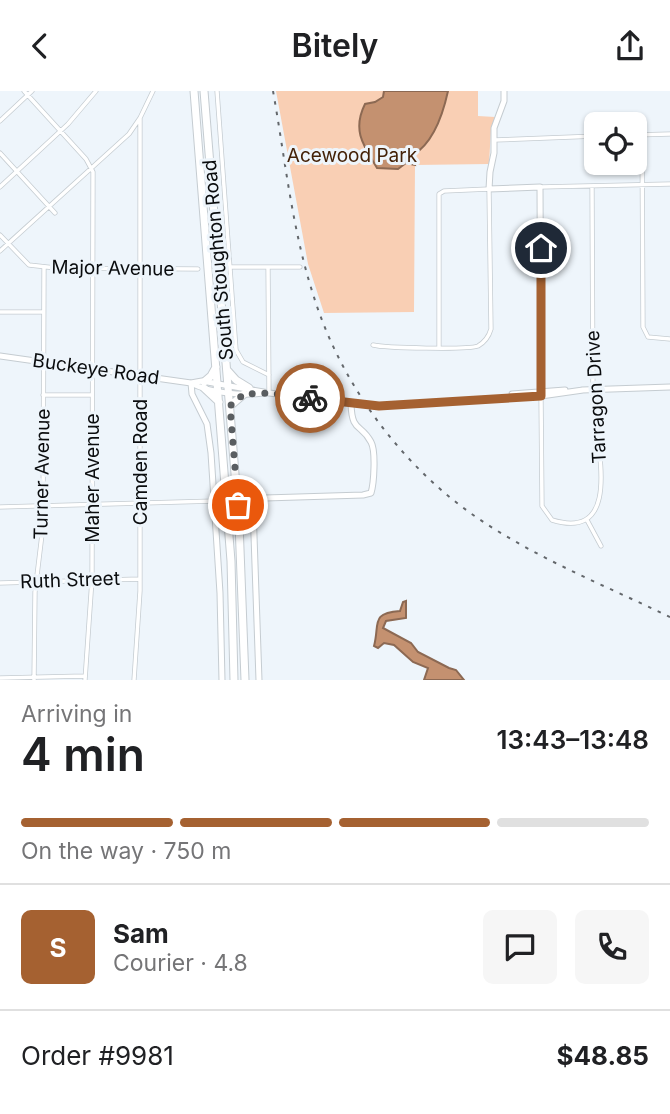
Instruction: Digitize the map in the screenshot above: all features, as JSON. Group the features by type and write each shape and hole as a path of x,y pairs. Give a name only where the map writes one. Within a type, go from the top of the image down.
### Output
{"main road":[{"name":"South Stoughton Road","path":"194,91 216,367 230,406 244,600 245,680"},
{"name":"South Stoughton Road","path":"204,91 227,370 219,402 232,572 234,680"},
{"path":"211,299 233,477 237,487"},
{"path":"216,367 204,385 219,402"},
{"path":"227,370 246,391 230,406"}],"street":[{"path":"0,121 26,93 32,91"},
{"path":"0,187 61,132 96,91"},
{"path":"0,251 129,134 153,91"},
{"path":"217,91 238,355 247,365 269,375"},
{"path":"373,345 474,347 484,341 490,332 489,189 494,128 504,91"},
{"path":"26,93 92,168"},
{"name":"Camden Road","path":"134,680 140,579 140,118"},
{"path":"647,135 670,134"},
{"path":"494,140 584,137"},
{"path":"0,153 55,213"},
{"name":"Maher Avenue","path":"85,678 92,579 92,168"},
{"path":"642,175 643,327 646,335 652,338 670,339"},
{"path":"439,347 439,194 446,191 489,189 670,184"},
{"name":"Tarragon Drive","path":"587,520 596,510 600,499 600,452 594,426 593,390 592,186"},
{"path":"540,187 541,500 548,516 559,522 587,520 601,546"},
{"name":"Major Avenue","path":"0,235 26,264 92,269 198,269"},
{"name":"Turner Avenue","path":"34,679 36,582 42,540 43,506 44,267"},
{"path":"230,267 300,267"},
{"path":"268,267 269,393"},
{"path":"0,312 44,313"},
{"name":"Buckeye Road","path":"0,356 223,388 379,406 583,390 670,389"},
{"path":"191,383 194,397 208,426 215,501 222,680"},
{"path":"43,395 92,395"},
{"path":"259,680 253,513 256,502 265,498 371,493 373,447 369,439 355,426 351,404"},
{"path":"0,507 215,501"},
{"name":"Ruth Street","path":"0,583 140,579"},
{"path":"0,678 85,678"}],"green space":[{"name":"Acewood Park","path":"276,91 478,91 478,116 495,117 491,129 489,164 415,165 414,312 324,313 308,264"}],"shaded area":[{"path":"384,91 448,91 432,136 413,155 415,165 406,163 398,169 377,168 361,137 359,122 365,104 383,97"},
{"path":"406,601 406,618 386,621 383,628 411,643 418,652 456,670 464,680 424,680 428,668 413,662 394,645 384,643 378,648 374,646 380,617 400,611"}],"railway":[{"path":"273,91 294,219 313,294 340,361 380,424 428,478 485,523 553,562 670,617"}],"way so far":[{"path":"238,505 230,406 244,394 269,393 310,398"}],"route":[{"path":"310,398 379,406 541,396 541,248"}]}
